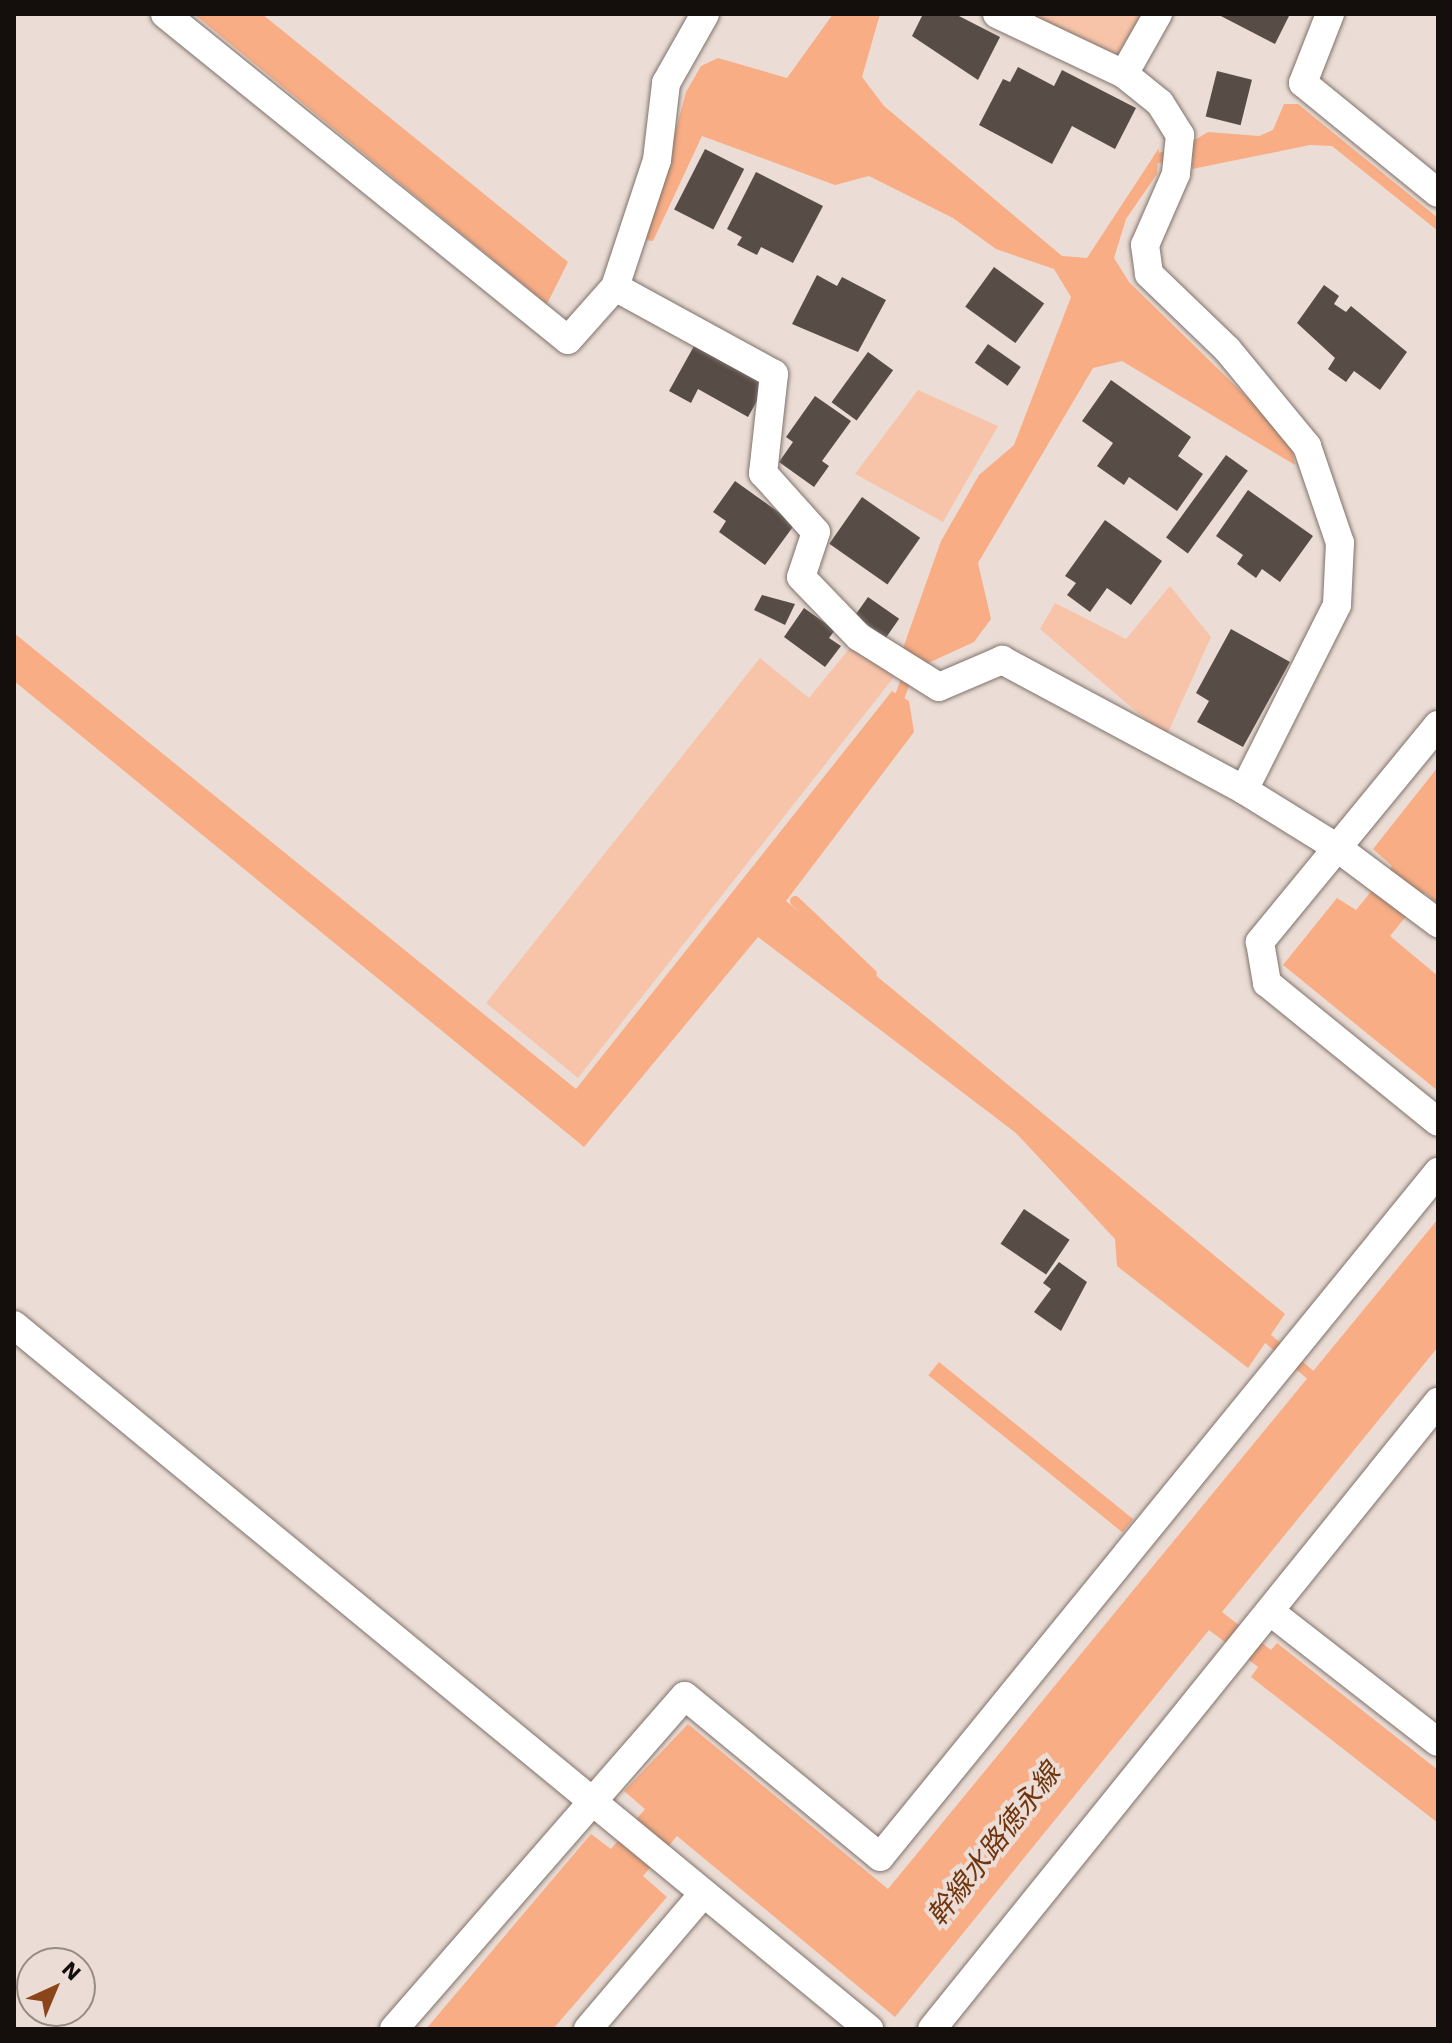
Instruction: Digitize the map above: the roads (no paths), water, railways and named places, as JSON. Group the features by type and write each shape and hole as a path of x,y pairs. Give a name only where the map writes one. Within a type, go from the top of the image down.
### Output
{"street":[{"path":"165,14 568,340 615,287 657,160 666,83 705,14"},
{"path":"997,14 1124,74 1160,103 1180,135 1176,174 1145,245 1149,274 1227,349 1307,446 1340,543 1337,605 1244,790"},
{"path":"1124,74 1158,14"},
{"path":"1330,14 1303,83 1438,193"},
{"path":"615,287 774,374 763,473 816,532 801,577 897,665 939,687 1002,660 1244,790 1339,849 1431,918"},
{"path":"1438,725 1260,942 1267,983 1438,1122"},
{"path":"394,2029 685,1696 880,1857 1279,1373 1438,1172"},
{"path":"14,1325 589,1804 869,2029"},
{"path":"932,2029 1235,1658 1438,1402"},
{"path":"1264,1622 1438,1742"},
{"path":"588,2029 701,1896"}],"water":[{"path":"194,14 262,14 568,262 547,304"},
{"path":"833,14 880,14 862,77 884,106 1062,256 1087,258 1159,148 1157,174 1126,219 1114,258 1129,282 1256,406 1292,449 1295,465 1122,361 1093,368 978,563 991,619 974,642 926,664 902,651 941,541 979,475 1014,445 1071,297 1054,269 996,249 953,218 869,176 835,185 702,136 653,241 646,240 686,92 701,66 718,58 787,78"},
{"path":"1284,104 1298,104 1438,218 1438,231 1332,146 1310,145 1192,169 1193,141 1208,132 1259,136 1273,130"},
{"path":"14,633 576,1089 892,691 909,701 914,732 786,901 1285,1314 1248,1368 1117,1266 1115,1239 1016,1133 758,937 584,1147 14,681"},
{"path":"1438,767 1438,904 1425,893 1390,936 1438,976 1438,1091 1283,965 1337,898 1356,910 1392,866 1373,849"},
{"name":"幹線水路徳永線","path":"1438,1219 1438,1347 1222,1612 1271,1650 1277,1643 1438,1770 1438,1823 1251,1677 1258,1667 1209,1630 895,2017 677,1836 643,1876 667,1897 553,2029 426,2029 591,1834 611,1849 645,1809 624,1791 688,1724 888,1889"},
{"path":"939,1362 1133,1519 1123,1533 928,1375"}],"waterway":[{"path":"1158,158 1193,151"},
{"path":"900,696 909,671"},
{"path":"795,901 872,974"},
{"path":"1260,1332 1321,1384"}]}
